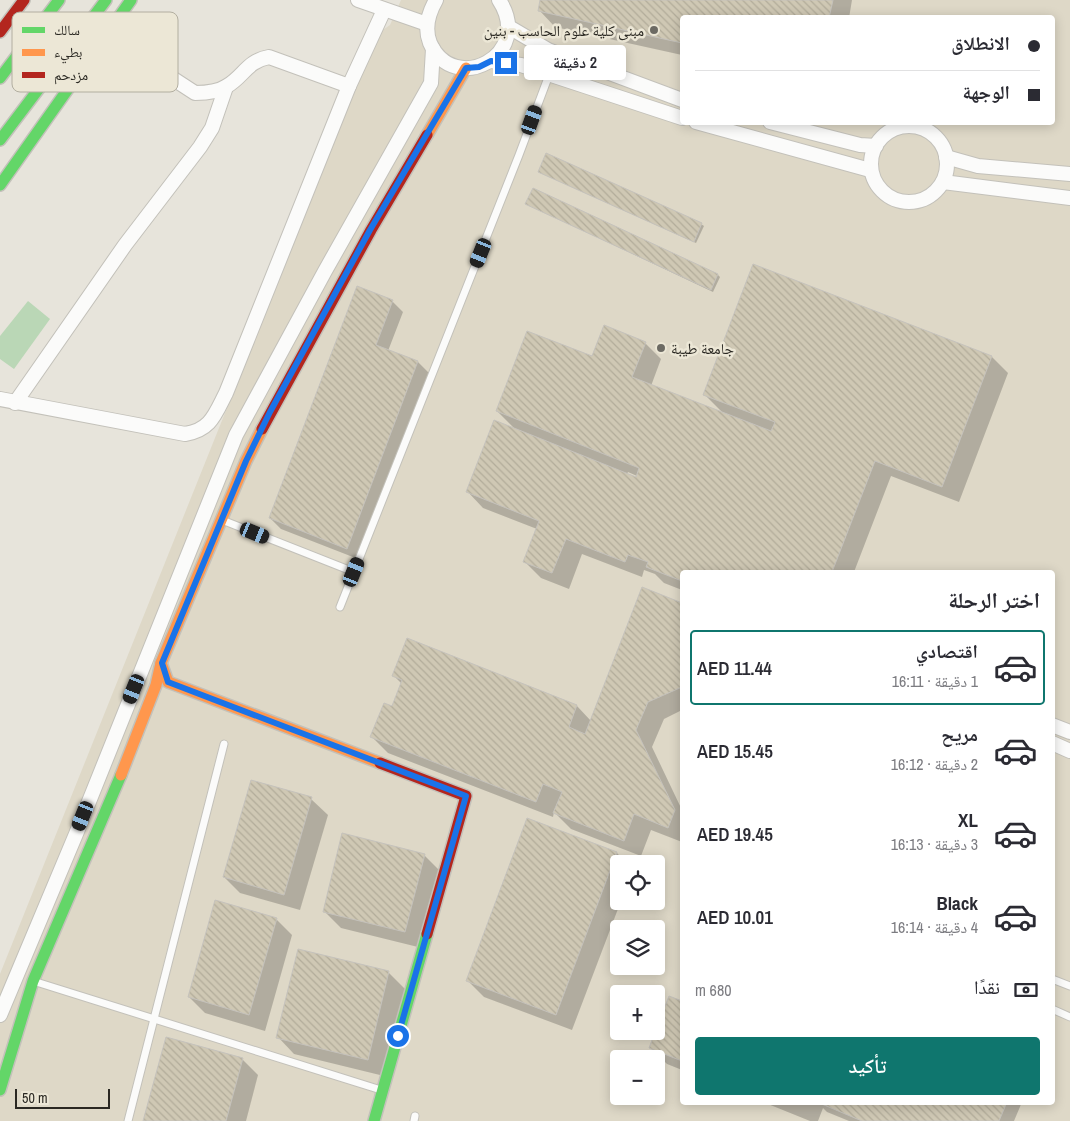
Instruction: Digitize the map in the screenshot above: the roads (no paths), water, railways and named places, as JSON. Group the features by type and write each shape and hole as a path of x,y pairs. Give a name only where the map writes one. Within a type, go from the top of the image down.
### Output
{"main road":[{"path":"15,12 24,0"},
{"path":"50,12 59,0"},
{"path":"97,12 106,0"},
{"path":"122,12 131,0"},
{"path":"0,32 12,16"},
{"path":"0,78 12,62"},
{"path":"0,1090 33,981 123,770 156,685 162,663 246,461 270,412 395,188 466,68"},
{"path":"0,140 36,92"},
{"path":"0,185 66,92"},
{"path":"162,663 168,682 466,796 374,1121"}],"street":[{"path":"358,0 427,24"},
{"path":"436,0 427,24 428,37 433,49 442,59 453,66 466,68 479,67 491,61 507,41 509,27 506,13 499,0"},
{"path":"0,399 185,434 202,430 212,418 226,393 349,86 384,10"},
{"path":"509,27 548,50 680,99"},
{"path":"0,1015 76,834 236,435 431,83 433,49"},
{"path":"178,82 195,93 214,91 226,87 248,66 259,59 270,57 349,86"},
{"path":"491,61 520,65 680,117"},
{"path":"15,403 124,245 200,147 212,128 226,87"},
{"path":"707,125 870,170"},
{"path":"782,125 860,145 876,146"},
{"path":"915,127 933,134 942,144 946,157 946,170 943,182 936,192 926,199 902,202 891,198 881,191 874,182 870,170 871,158 876,146 884,135 894,128 915,127"},
{"path":"946,157 978,166 1070,174"},
{"path":"377,178 395,188"},
{"path":"943,182 1070,198"},
{"path":"1055,726 1070,732"},
{"path":"1055,744 1070,751"}],"lane":[{"path":"340,607 520,155 549,75"},
{"path":"222,520 354,572"},
{"path":"128,1121 224,744"},
{"path":"1055,980 1070,986"},
{"path":"33,981 384,1091"},
{"path":"1055,1010 1070,1017"}],"place":[{"name":"مبنى كلية علوم الحاسب - بنين","path":"654,30"},
{"name":"جامعة طيبة","path":"661,348"}]}
